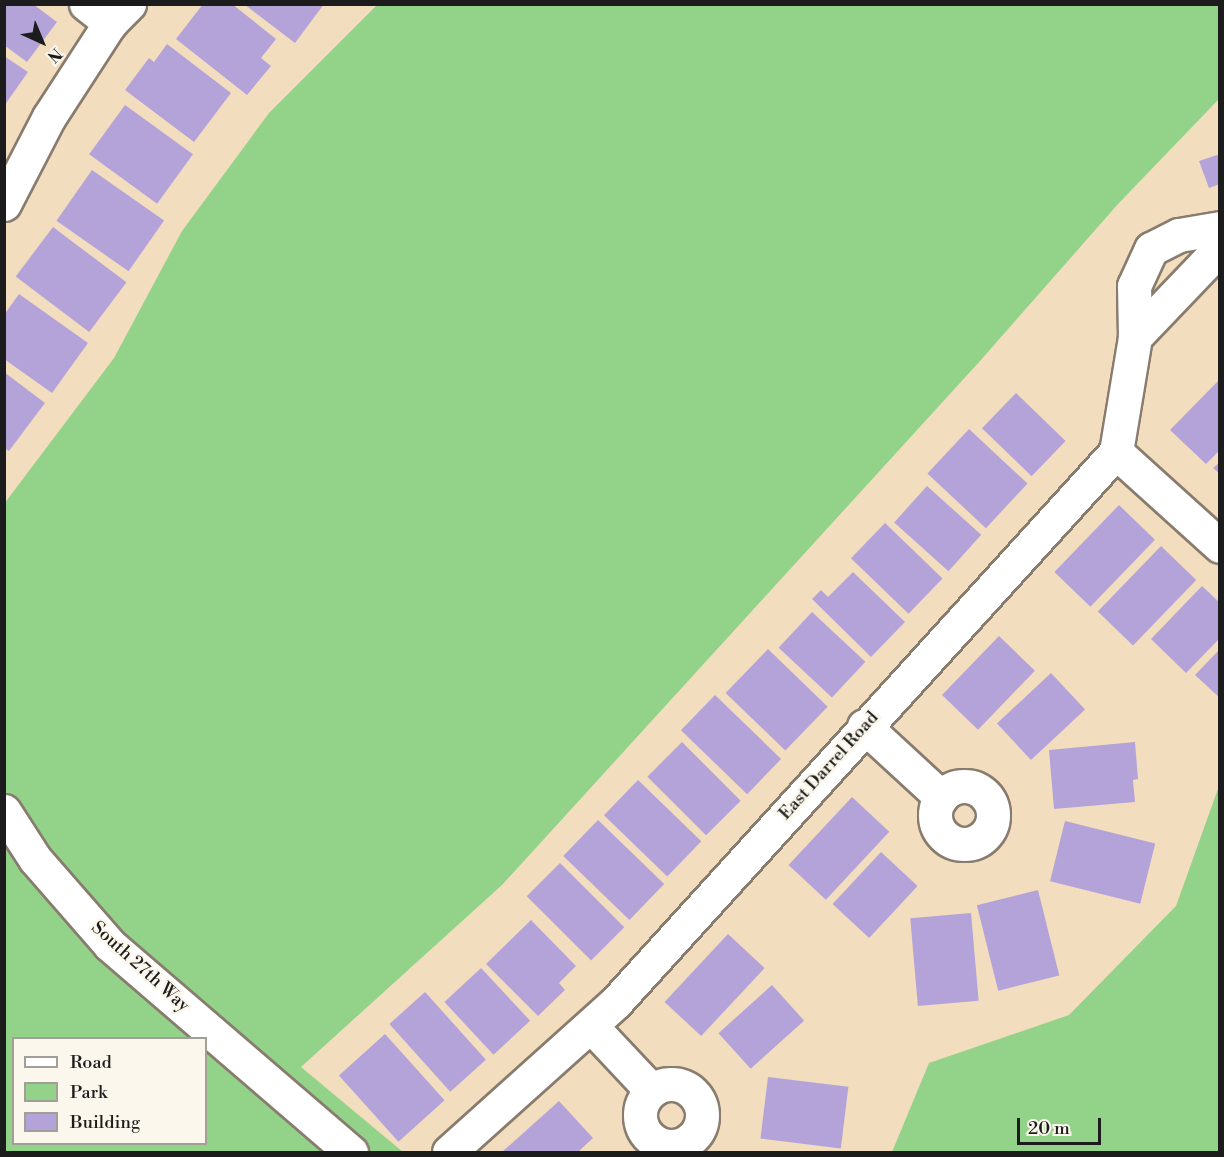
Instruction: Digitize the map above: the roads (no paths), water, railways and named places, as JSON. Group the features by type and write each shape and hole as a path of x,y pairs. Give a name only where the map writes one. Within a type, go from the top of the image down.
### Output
{"street":[{"path":"4,204 108,11"},
{"path":"1220,228 1179,235 1151,249 1134,286 1135,337 1116,452 1220,546"},
{"path":"1135,337 1220,248"},
{"name":"East Darrel Road","path":"449,1152 591,1026 661,954 864,726 1116,452"},
{"path":"864,726 941,797"},
{"name":"South 27th Way","path":"4,811 35,859 110,945 351,1152"},
{"path":"591,1026 651,1090"}]}
